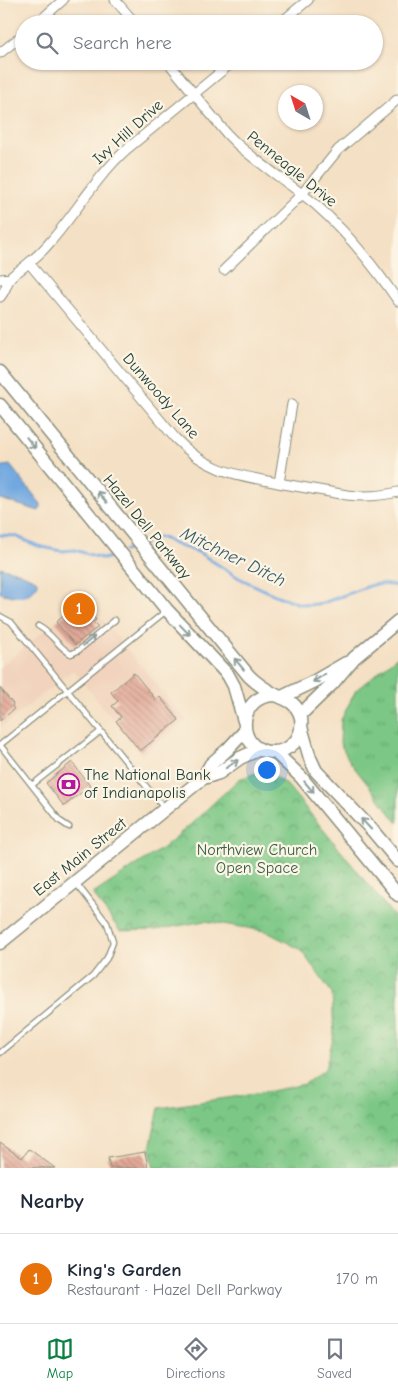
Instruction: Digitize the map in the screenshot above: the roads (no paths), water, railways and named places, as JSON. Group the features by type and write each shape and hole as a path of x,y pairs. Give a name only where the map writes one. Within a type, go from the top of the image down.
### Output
{"main road":[{"name":"Hazel Dell Parkway","path":"0,372 249,676 279,696"},
{"path":"0,405 167,610 224,670 230,679 252,744 260,749 275,752 290,746 298,738 300,721 332,683 354,658 398,621"},
{"path":"245,726 247,711 257,700 266,696 279,696 315,681 354,658"},
{"path":"279,696 293,704 300,721 310,758 316,770 398,861"},
{"name":"East Main Street","path":"0,943 203,778 211,764 228,749 245,726"},
{"name":"East Main Street","path":"203,778 219,773 240,758 260,749"},
{"path":"275,752 301,777 398,895"}],"street":[{"path":"46,15 62,0"},
{"path":"115,0 128,15"},
{"path":"290,15 308,0"},
{"path":"0,53 15,41"},
{"name":"Penneagle Drive","path":"174,70 237,144 302,194 349,238 371,263 398,301"},
{"name":"Ivy Hill Drive","path":"0,297 6,290 11,278 57,234 115,160 223,70"},
{"path":"224,270 302,194 338,150 398,99"},
{"name":"Dunwoody Lane","path":"29,262 175,438 200,460 224,472 242,477 363,497 398,492"},
{"path":"0,279 11,278"},
{"path":"278,483 292,404"}],"lane":[{"path":"69,827 60,821 0,745 167,610"},
{"path":"0,616 11,622 165,810"},
{"path":"38,626 48,631 64,650 71,654 79,650 115,620"},
{"path":"32,785 101,731"},
{"path":"0,1053 93,976 107,958 113,942 107,923 75,882"}],"water":[{"path":"10,465 41,504 39,511 0,499 0,468"},
{"path":"0,567 36,580 38,584 26,595 17,596 0,593"}],"waterway":[{"name":"Mitchner Ditch","path":"0,535 15,536 38,546 61,551 75,550 104,559 118,554"},
{"name":"Mitchner Ditch","path":"144,543 158,537 163,538 198,552 239,578 275,595 308,605 323,603 372,585 398,586"},
{"name":"Mitchner Ditch","path":"124,551 139,545"}],"place":[{"name":"King's Garden","path":"79,609"},
{"name":"The National Bank of Indianapolis","path":"68,784"}],"park label":[{"name":"Northview Church Open Space","path":"257,859"}]}
